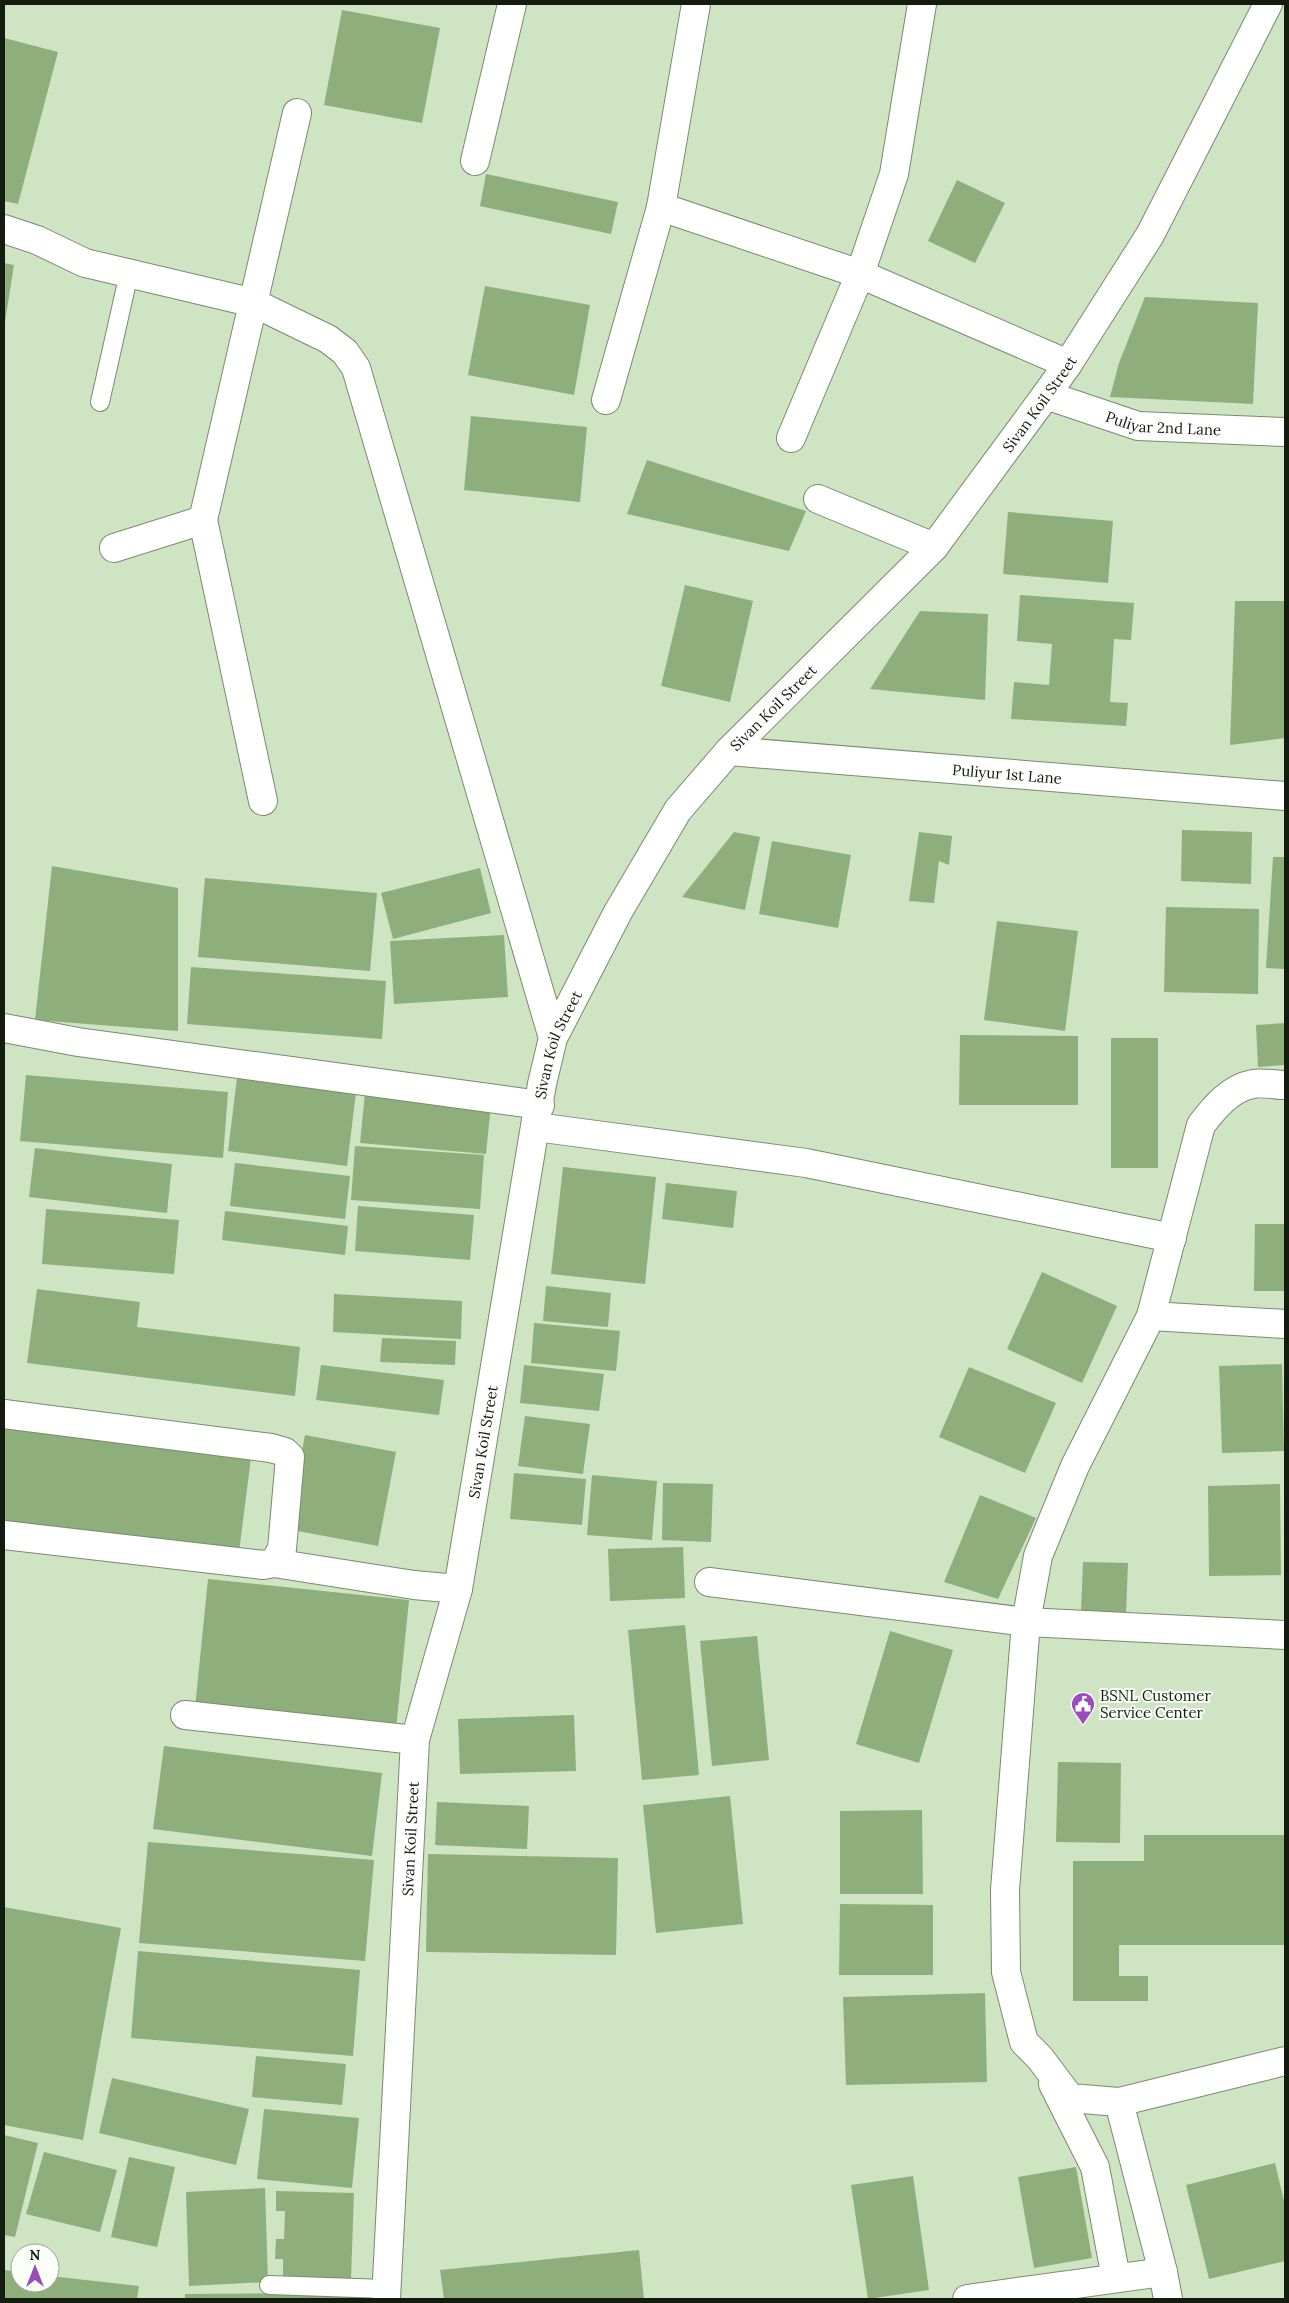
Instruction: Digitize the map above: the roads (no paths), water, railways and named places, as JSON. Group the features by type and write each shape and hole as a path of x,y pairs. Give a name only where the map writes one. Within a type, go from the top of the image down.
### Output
{"street":[{"path":"475,161 512,4"},
{"path":"606,400 661,207 696,4"},
{"path":"791,438 860,274 894,174 922,4"},
{"name":"Sivan Koil Street","path":"386,2294 415,1740 458,1589 542,1084 553,1038 618,912 678,810 729,751 934,547 1068,364 1150,235 1268,4"},
{"path":"263,801 202,520 254,303 296,113"},
{"path":"661,207 860,274 1068,364"},
{"path":"4,229 37,240 84,263 254,303 328,339 344,352 356,368 553,1038"},
{"name":"Puliyar 2nd Lane","path":"1046,395 1138,426 1285,432"},
{"path":"818,499 934,547"},
{"path":"114,548 202,520"},
{"name":"Puliyur 1st Lane","path":"729,751 1285,796"},
{"path":"4,1028 78,1042 538,1116 806,1163 1172,1238"},
{"path":"1285,1086 1254,1083 1233,1092 1216,1106 1201,1125 1151,1316 1071,1475 1038,1556 1026,1622 1005,1890 1006,1972 1024,2042 1040,2058 1070,2098 1119,2102 1285,2062"},
{"path":"1151,1316 1285,1324"},
{"path":"4,1414 271,1448 284,1452 290,1457 290,1466 282,1549 274,1564"},
{"path":"4,1535 263,1565 274,1564 414,1585 458,1589"},
{"path":"709,1582 1026,1622 1285,1635"},
{"path":"185,1715 415,1740"},
{"path":"1040,2058 1095,2167 1116,2278"},
{"path":"1119,2102 1163,2272 1168,2299"},
{"path":"967,2299 1163,2272"}],"lane":[{"path":"100,402 129,273"},
{"path":"269,2285 386,2294"}],"place":[{"name":"BSNL Customer Service Center","path":"1083,1725"}]}
